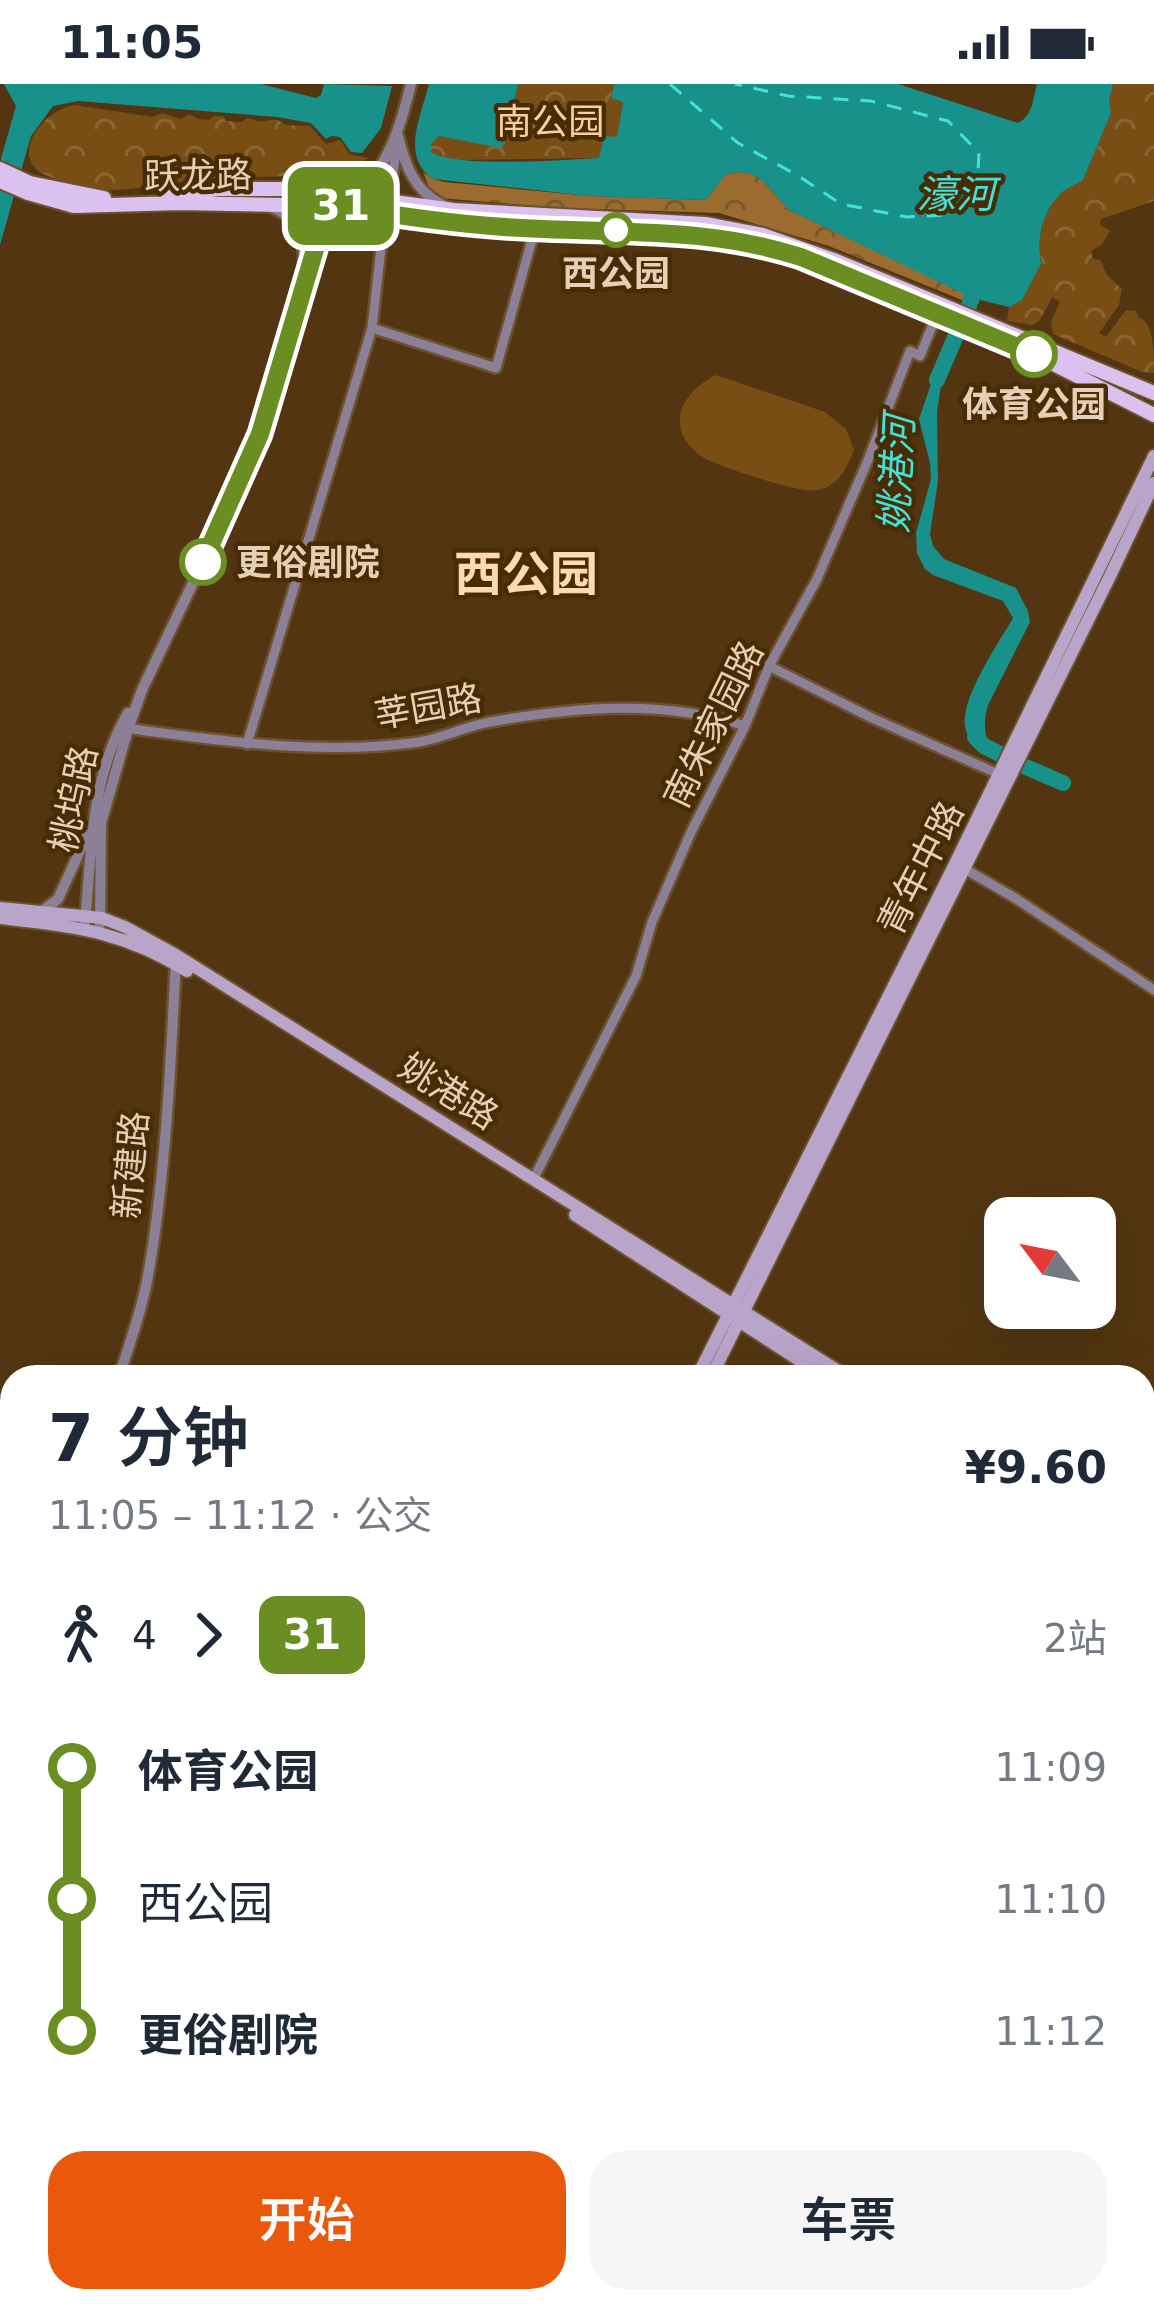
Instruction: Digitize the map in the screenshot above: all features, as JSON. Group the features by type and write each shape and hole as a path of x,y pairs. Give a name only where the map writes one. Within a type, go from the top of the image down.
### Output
{"main road":[{"name":"跃龙路","path":"0,170 74,206 388,207 632,218 739,229 791,244 1154,393"},
{"name":"跃龙路","path":"0,181 96,199 217,189 298,189 358,196 388,207 483,226 717,236 801,257 945,311"},
{"name":"跃龙路","path":"982,326 1154,415"},
{"name":"青年中路","path":"737,1313 965,868 1154,456"},
{"name":"青年中路","path":"737,1313 1154,483"},
{"name":"姚港路","path":"0,908 125,927 533,1180 808,1365"},
{"name":"姚港路","path":"0,918 85,921"},
{"name":"姚港路","path":"176,959 567,1210 827,1365"},
{"path":"704,1365 737,1313"},
{"path":"717,1365 737,1313"}],"street":[{"path":"247,744 372,328 398,136 411,84"},
{"path":"341,206 375,177 398,136"},
{"path":"398,136 414,182 435,202 454,210"},
{"path":"251,204 282,211 300,229 302,294"},
{"name":"桃坞路","path":"85,921 92,821 105,770 260,434 322,226 341,206"},
{"path":"372,328 496,368 535,229"},
{"name":"南朱家园路","path":"533,1180 636,976 652,922 769,666 817,579 910,351 920,356 945,311"},
{"path":"769,666 1005,777"},
{"name":"莘园路","path":"124,728 290,748 421,741 486,722 574,711 662,707 745,726"},
{"name":"桃坞路","path":"101,925 101,823 124,728"},
{"path":"41,912 68,883 92,821"},
{"path":"965,868 1154,990"},
{"name":"新建路","path":"123,1365 139,1315 153,1243 176,959"}],"green space":[{"name":"南公园","path":"518,84 614,84 611,98 623,101 617,138 599,158 454,160 431,152 431,143 438,136 505,143"},
{"name":"体育公园","path":"1113,84 1154,84 1154,201 1101,219 1100,225 1110,231 1091,251 1093,259 1100,260 1122,289 1119,305 1099,333 1106,337 1126,310 1136,311 1150,331 1154,373 1053,334 1051,322 1060,302 1052,297 1033,325 1007,321 1009,307 1022,300 1041,264 1039,244 1050,206 1083,180 1111,113"},
{"path":"74,105 153,117 162,113 181,119 189,114 209,120 223,116 226,121 278,120 285,125 310,126 326,144 340,140 349,154 368,158 351,171 333,175 89,188 48,176 30,159 29,149 40,126"},
{"path":"423,172 444,182 590,196 706,200 725,175 749,173 762,180 789,210 969,295 967,302 829,246 719,213 439,198 431,192"},
{"path":"716,375 825,412 846,429 854,450 841,476 823,489 799,489 701,456 682,434 681,411 694,391"}],"water":[{"path":"4,84 261,84 316,98 324,84 392,86 381,128 362,153 351,152 340,137 326,139 311,123 277,117 78,101 53,106 31,136 0,245 0,162 16,106"},
{"name":"濠河","path":"429,84 518,84 501,148 439,136 431,144 431,152 443,157 511,162 599,158 604,136 617,137 623,102 611,98 614,84 898,84 1018,123 1030,111 1037,84 1113,84 1111,113 1083,180 1050,206 1039,244 1041,264 1022,300 1009,307 972,298 789,210 762,180 749,173 725,175 706,200 590,196 433,179 423,170 415,148"},
{"path":"949,331 937,412 933,546 944,559 1016,588 1030,622 988,705 987,754 967,733 967,707 1013,618 1003,601 933,575 917,553 916,533 931,479 919,419"}],"waterway":[{"name":"姚港河","path":"937,380 972,298 975,276"},
{"name":"姚港河","path":"975,737 1000,754"},
{"name":"姚港河","path":"1026,767 1063,783"}],"ferry route":[{"path":"670,84 738,143 841,204 907,217 947,215 977,190 979,153 948,121 871,101 788,96 735,84"}],"bus line":[{"name":"31","path":"203,562 260,434 322,226 341,206 483,226 658,231 761,245 801,257 1034,354"}],"place":[{"name":"西公园","path":"616,230"},
{"name":"体育公园","path":"1034,354"},
{"name":"更俗剧院","path":"203,562"}],"district":[{"name":"西公园","path":"526,574"}]}
